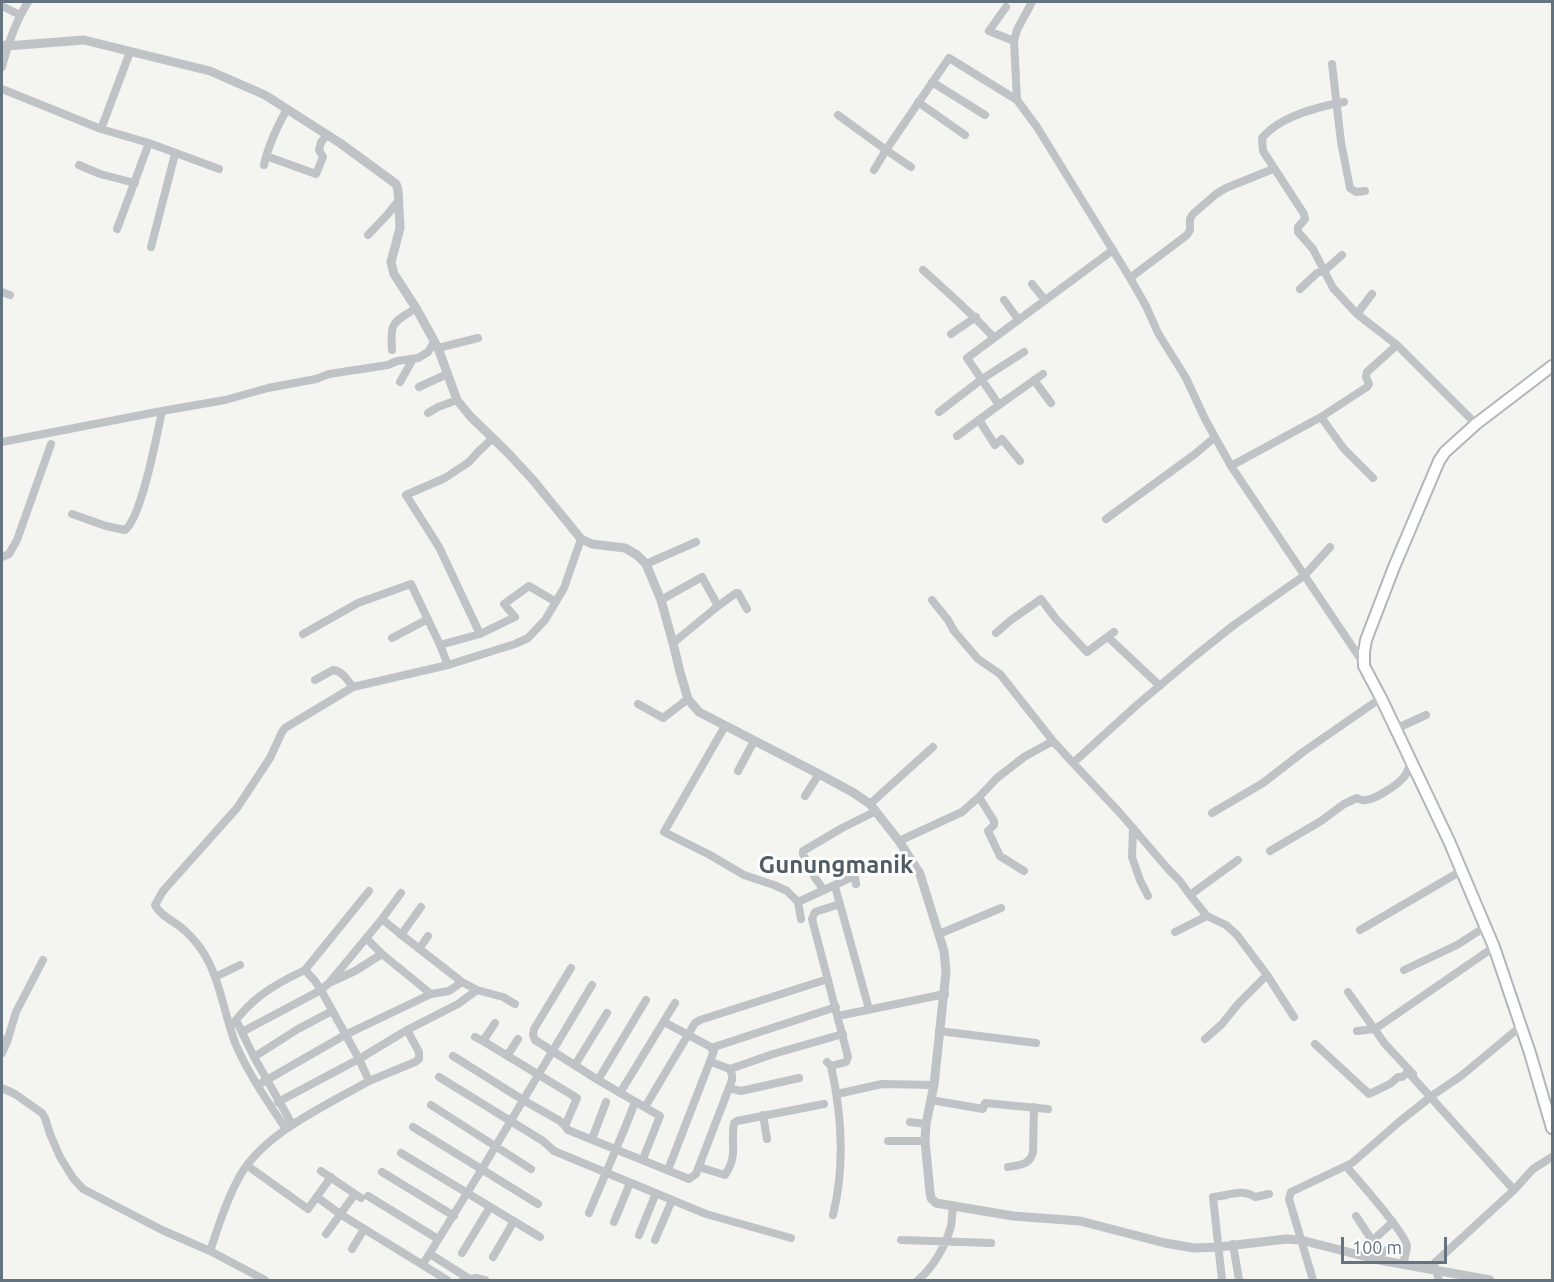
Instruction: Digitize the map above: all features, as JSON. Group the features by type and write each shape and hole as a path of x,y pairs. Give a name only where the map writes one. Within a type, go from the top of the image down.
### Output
{"main road":[{"path":"1552,366 1476,424 1438,461 1366,640 1364,652 1364,666 1449,841 1494,947 1530,1053 1552,1128"}],"street":[{"path":"2,67 4,46 28,2"},
{"path":"1017,100 1014,41 1017,30 1032,2"},
{"path":"2,6 20,15"},
{"path":"1006,6 989,31 1014,41"},
{"path":"4,46 84,40 210,71 265,95 340,143 396,184 400,228 391,262 394,274 436,345 458,400 470,416 533,480 580,539 592,544 625,548 637,555 645,564 661,600 688,699 699,712 854,794 873,808 899,841 920,874 944,951 946,972 934,1085 925,1141 930,1192 936,1203 1013,1216 1080,1221 1165,1243 1194,1248 1286,1239 1301,1240 1380,1257 1434,1273 1490,1281"},
{"path":"101,129 130,52"},
{"path":"874,170 949,58 1017,100 1037,127 1130,278 1158,333 1186,378 1231,466 1364,666"},
{"path":"1332,64 1341,103 1341,142 1350,188 1356,192 1365,191"},
{"path":"932,82 985,116"},
{"path":"2,89 101,129 149,143 219,169"},
{"path":"918,102 965,135"},
{"path":"1341,103 1297,114 1267,132 1262,138 1263,151 1304,214 1305,219 1298,227 1298,232 1313,249 1333,288 1357,314 1396,345 1476,424"},
{"path":"264,165 278,126 287,109"},
{"path":"838,115 911,166"},
{"path":"266,156 316,174 323,157 318,150 327,135"},
{"path":"117,230 149,143"},
{"path":"151,247 174,154"},
{"path":"79,165 100,174 135,183"},
{"path":"1130,278 1187,235 1193,214 1216,194 1273,169"},
{"path":"368,236 399,200"},
{"path":"999,405 967,358 1113,250"},
{"path":"1300,289 1342,255"},
{"path":"923,270 976,317 994,338"},
{"path":"1032,284 1044,300"},
{"path":"1357,314 1372,294"},
{"path":"1004,300 1018,319"},
{"path":"392,350 391,333 394,323 416,308"},
{"path":"951,334 976,317"},
{"path":"2,442 225,400 329,374 388,365 397,361 418,358 436,345 464,343 478,338"},
{"path":"1231,466 1321,417 1367,387 1369,384 1366,377 1367,372 1396,345"},
{"path":"939,412 982,379 1024,352"},
{"path":"400,382 413,359"},
{"path":"419,387 447,374"},
{"path":"957,436 1043,374"},
{"path":"1034,380 1051,403"},
{"path":"428,413 438,406 458,400"},
{"path":"72,514 125,530 130,526 149,470 162,411"},
{"path":"1321,417 1344,449 1373,478"},
{"path":"979,420 995,445 1002,439 1020,461"},
{"path":"1106,519 1215,437"},
{"path":"480,634 439,547 406,495 445,478 469,462 493,438"},
{"path":"2,557 9,554 17,540 51,444"},
{"path":"289,1126 258,1085 238,1048 215,977 202,950 184,930 158,911 155,905 163,891 237,808 270,758 285,728 353,687 448,665 528,638 545,620 564,588 580,539"},
{"path":"645,564 696,542"},
{"path":"1073,763 1195,656 1234,625 1305,575 1330,547"},
{"path":"661,600 702,577 718,606"},
{"path":"303,634 358,603 411,584 448,665"},
{"path":"440,645 480,634 515,617 504,603 529,586 556,602"},
{"path":"673,644 737,593 747,609"},
{"path":"996,633 1041,599 1087,652 1111,634 1160,686"},
{"path":"932,600 978,659 1000,675 1053,741 1179,880 1207,916 1238,935 1294,1017"},
{"path":"392,638 428,620"},
{"path":"315,680 336,670 353,687"},
{"path":"1212,813 1263,783 1381,698"},
{"path":"638,704 663,718 688,699"},
{"path":"1393,724 1401,726 1426,714"},
{"path":"724,726 664,832 744,875 788,891 798,902 801,919"},
{"path":"738,771 754,741"},
{"path":"899,841 962,812 997,778 1024,757 1053,741"},
{"path":"824,890 803,851 873,808 933,747"},
{"path":"1270,851 1347,803 1357,798 1370,799 1391,788 1404,777 1411,760"},
{"path":"805,796 819,774"},
{"path":"979,797 994,821 994,825 988,831 999,855 1024,871"},
{"path":"1133,828 1132,857 1148,896"},
{"path":"1190,895 1238,860"},
{"path":"1360,930 1461,871"},
{"path":"798,902 852,877 855,878 856,884"},
{"path":"836,890 869,1010"},
{"path":"230,1028 253,1000 304,970 369,891"},
{"path":"242,1032 321,990 382,919 401,893"},
{"path":"833,1215 838,1196 842,1144 837,1094 829,1064 848,1060 812,919 815,912 840,904"},
{"path":"401,935 422,907"},
{"path":"939,934 1001,908"},
{"path":"1175,932 1207,916"},
{"path":"382,919 462,982 477,990 503,997 515,1004"},
{"path":"1404,970 1457,945 1485,927"},
{"path":"419,949 428,936"},
{"path":"366,938 431,994"},
{"path":"1358,1031 1374,1029 1494,947"},
{"path":"329,983 355,971 382,954"},
{"path":"2,1053 4,1041 16,1012 43,960"},
{"path":"215,977 240,965"},
{"path":"571,968 534,1029 533,1035 536,1040 598,1080 660,1116 643,1159"},
{"path":"304,970 321,990 369,1081"},
{"path":"1205,1039 1267,975"},
{"path":"645,1107 695,1023 828,979"},
{"path":"258,1085 345,1035 431,994 449,991 462,982"},
{"path":"423,1264 592,984"},
{"path":"278,1102 458,1004 477,990"},
{"path":"1348,992 1385,1044 1514,1190"},
{"path":"838,1016 945,994"},
{"path":"598,1080 646,1000"},
{"path":"620,1093 675,1003"},
{"path":"711,1048 836,1007"},
{"path":"254,1057 332,1011"},
{"path":"575,1065 607,1013"},
{"path":"236,1020 289,1126"},
{"path":"664,1022 714,1051 668,1170"},
{"path":"483,1041 495,1023"},
{"path":"1313,1281 1289,1195 1300,1187 1352,1163 1399,1122 1461,1076 1520,1027"},
{"path":"210,1251 229,1197 248,1164 289,1126 369,1081 416,1062 419,1059 419,1052 407,1030"},
{"path":"939,1031 1036,1043"},
{"path":"711,1062 730,1069 843,1034"},
{"path":"475,1037 538,1076 579,1095 565,1126"},
{"path":"507,1056 518,1039"},
{"path":"1315,1044 1369,1094 1408,1072 1432,1096"},
{"path":"453,1056 560,1121 568,1130 689,1179 694,1177 699,1167 729,1088 732,1075 730,1069"},
{"path":"439,1077 543,1141 554,1151 706,1214 791,1238"},
{"path":"729,1088 741,1091 799,1078"},
{"path":"837,1094 882,1084 934,1085"},
{"path":"2,1088 15,1094 42,1113 60,1157 83,1189 210,1251 265,1281"},
{"path":"931,1100 983,1109 985,1102 1048,1109"},
{"path":"592,1139 606,1102"},
{"path":"589,1214 635,1102"},
{"path":"699,1167 725,1175 732,1161 734,1149 732,1127 737,1121 824,1104"},
{"path":"431,1105 531,1169"},
{"path":"1008,1167 1025,1164 1032,1159 1034,1107"},
{"path":"763,1115 767,1139"},
{"path":"910,1122 926,1124"},
{"path":"413,1127 538,1204"},
{"path":"888,1141 925,1141"},
{"path":"401,1153 540,1237"},
{"path":"1434,1273 1533,1169 1552,1157"},
{"path":"1346,1166 1407,1242 1402,1264"},
{"path":"252,1168 306,1208 309,1208 331,1178"},
{"path":"321,1171 438,1239"},
{"path":"382,1172 454,1216"},
{"path":"614,1222 630,1183"},
{"path":"1222,1281 1213,1197 1238,1192 1249,1193 1255,1197 1269,1194"},
{"path":"639,1235 656,1193"},
{"path":"326,1234 340,1214 362,1196"},
{"path":"317,1197 447,1281"},
{"path":"655,1240 672,1200"},
{"path":"462,1253 490,1207"},
{"path":"918,1281 936,1259 951,1226 953,1207"},
{"path":"1356,1216 1373,1240 1380,1257"},
{"path":"493,1257 514,1221"},
{"path":"1373,1240 1393,1222"},
{"path":"352,1250 364,1229"},
{"path":"901,1240 991,1243"},
{"path":"1233,1244 1239,1281"},
{"path":"1380,1257 1393,1246"},
{"path":"430,1254 465,1279 476,1278 485,1281"}],"district":[{"name":"Gunungmanik","path":"836,865"}]}
